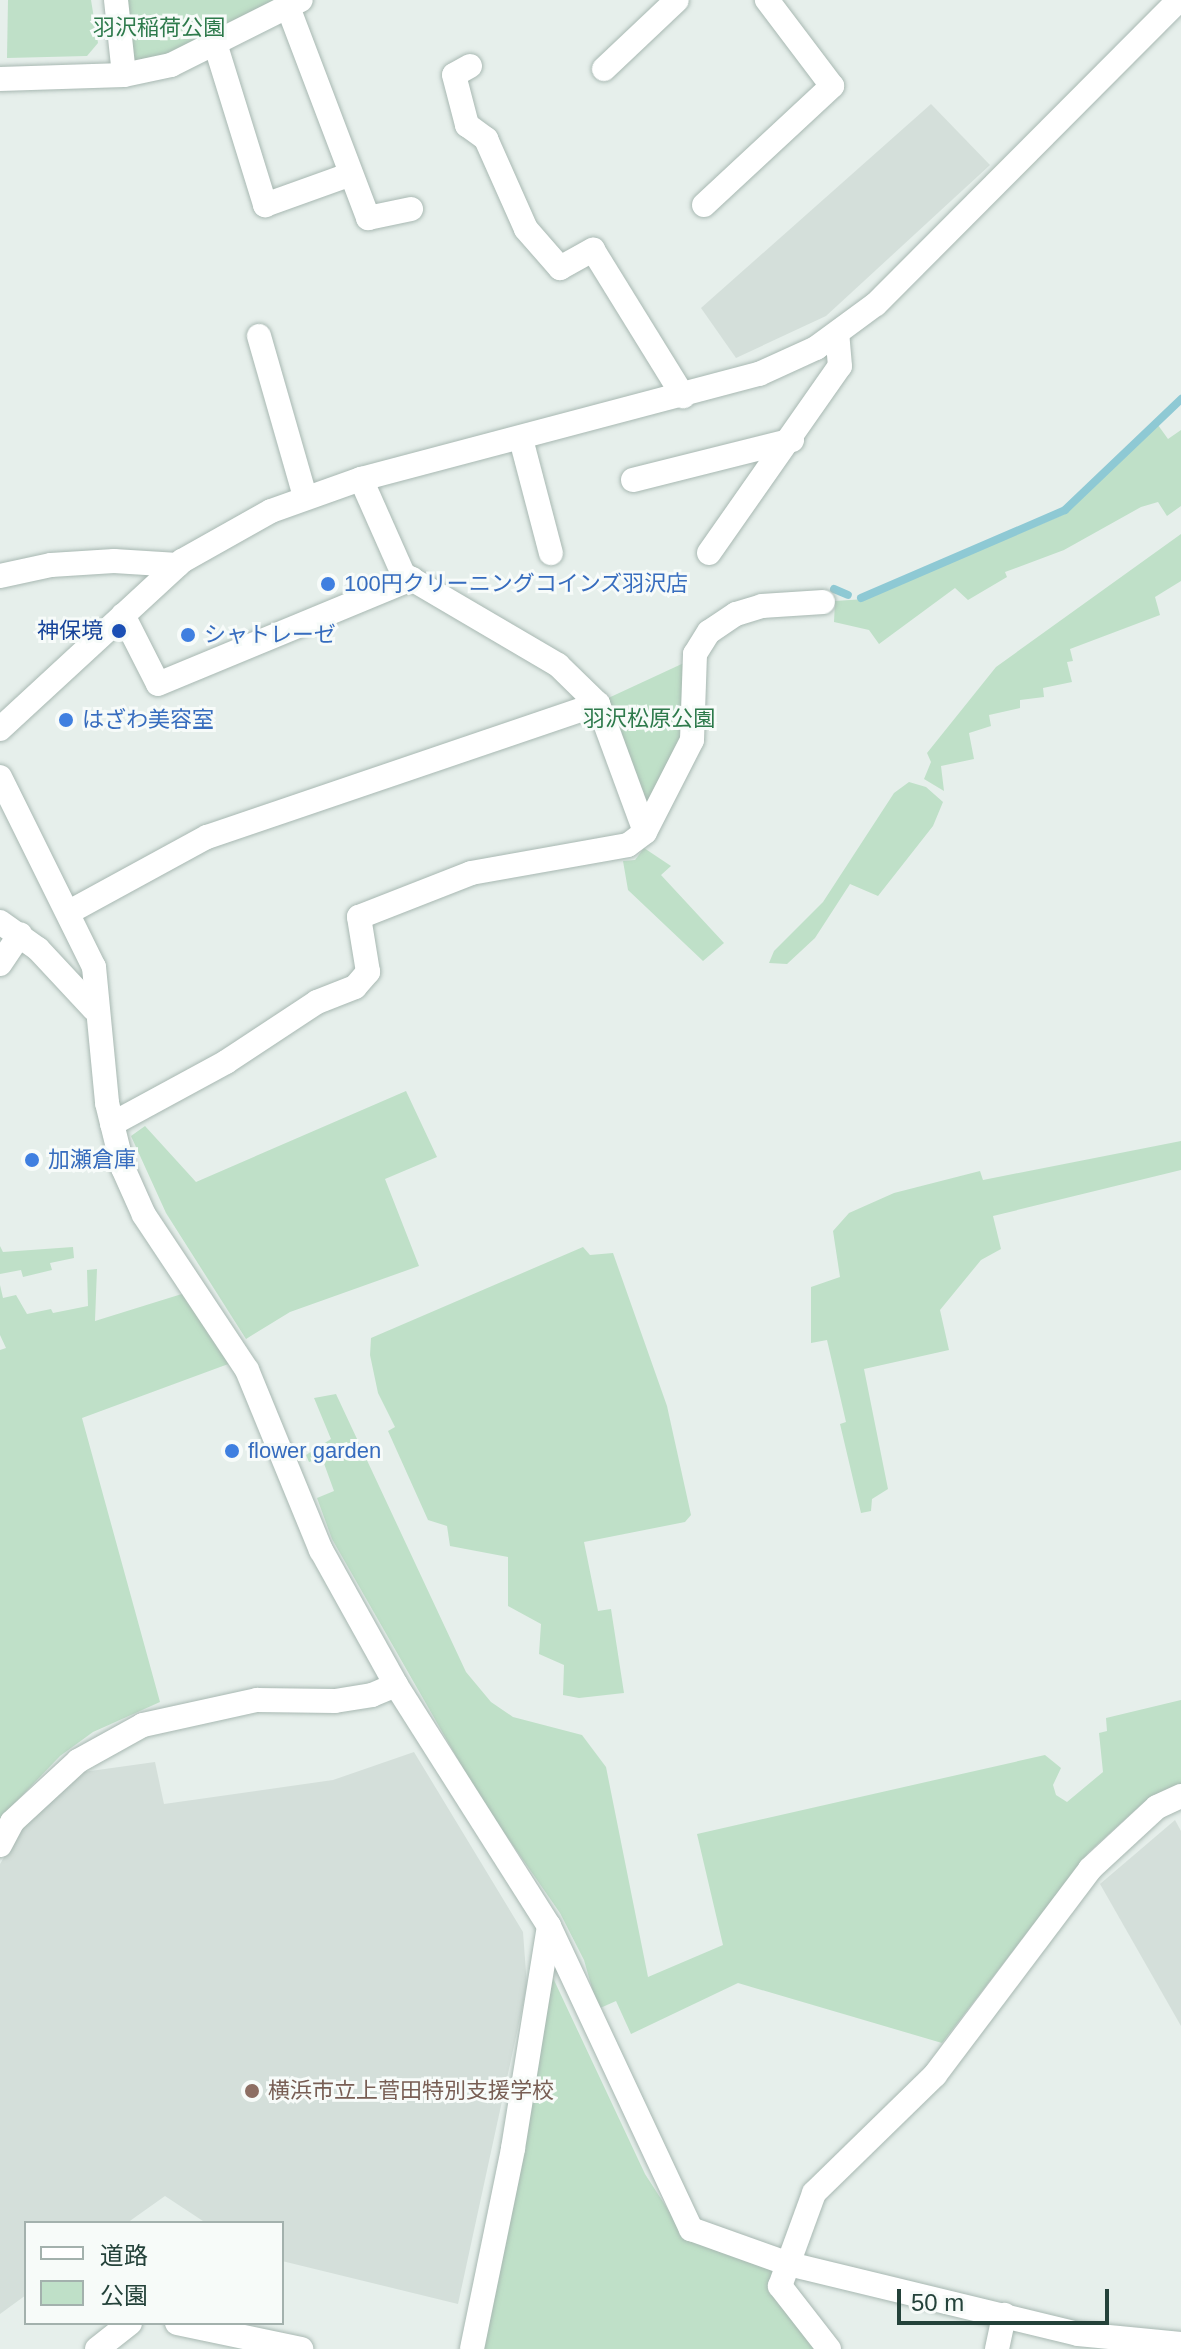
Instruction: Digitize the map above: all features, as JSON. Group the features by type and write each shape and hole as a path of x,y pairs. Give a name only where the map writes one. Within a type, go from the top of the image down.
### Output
{"street":[{"path":"116,0 124,75"},
{"path":"604,69 677,0"},
{"path":"704,205 832,86 767,0"},
{"path":"0,729 178,565 237,528 305,496 361,479 759,374 837,334 876,304 1179,0"},
{"path":"0,79 124,75 171,65 294,4 368,218 411,209"},
{"path":"215,43 265,205 351,174"},
{"path":"470,66 454,75 467,125 486,139 526,229 560,268 593,250 683,396"},
{"path":"709,553 792,440 840,366 837,334"},
{"path":"259,336 305,496"},
{"path":"521,439 551,553"},
{"path":"633,480 792,440"},
{"path":"361,479 403,574 558,665 598,704 645,832"},
{"path":"0,576 98,562 178,565"},
{"path":"123,615 158,684 412,579"},
{"path":"112,1124 226,1062 317,1002 355,987 368,972 359,917 471,873 628,845 645,832 692,740 695,654 709,632 736,614 762,606 823,602"},
{"path":"71,911 207,837 598,704"},
{"path":"0,777 71,911 94,967 94,1009 112,1124 123,1168 144,1215 247,1370 321,1550 396,1685 549,1926 691,2229 789,2264 1078,2334 1181,2344"},
{"path":"0,964 10,928 94,1009"},
{"path":"0,1845 12,1822 78,1761 143,1725 257,1700 359,1697 396,1685"},
{"path":"829,2349 780,2286 814,2193 935,2075 1090,1869 1157,1807 1181,1796"},
{"path":"472,2349 513,2149 549,1926"},
{"path":"997,2349 1004,2315"},
{"path":"97,2349 127,2325"},
{"path":"187,2325 301,2349"}],"shaded area":[{"path":"931,104 990,165 826,316 736,358 701,308"},
{"name":"横浜市立上菅田特別支援学校","path":"414,1752 523,1932 527,1986 458,2304 284,2261 284,2221 203,2221 165,2196 130,2221 24,2221 24,2296 0,2314 0,1864 26,1821 76,1773 155,1762 164,1804 333,1780"},
{"path":"1175,1820 1181,1831 1181,2026 1100,1884"}],"green space":[{"path":"8,0 91,0 98,43 87,56 7,58"},
{"name":"羽沢稲荷公園","path":"125,0 278,0 168,54 131,66"},
{"path":"1158,425 1168,439 1181,430 1181,506 1167,516 1158,502 1141,507 1064,550 1005,572 1007,577 968,600 955,588 879,644 869,630 834,622 835,601 865,599 1065,514"},
{"path":"1181,534 1181,581 1155,597 1160,615 1070,649 1073,661 1067,662 1072,682 1043,688 1044,697 1020,700 1020,708 989,715 991,726 969,733 974,759 941,766 944,791 924,779 931,762 927,753 996,667"},
{"name":"羽沢松原公園","path":"686,662 684,733 647,816 604,700"},
{"path":"909,782 926,787 943,802 933,826 878,896 850,884 815,938 787,964 769,963 774,951 823,902 894,793"},
{"path":"644,848 671,866 661,875 724,943 703,961 628,890 623,861 635,860"},
{"path":"406,1091 437,1157 385,1179 419,1266 290,1312 246,1339 166,1213 131,1136 145,1126 196,1182"},
{"path":"1181,1141 1181,1170 993,1216 1001,1249 981,1260 940,1310 949,1350 864,1369 888,1489 872,1499 871,1511 861,1513 840,1424 846,1422 827,1340 811,1343 811,1287 840,1277 833,1231 849,1213 894,1193 980,1171 983,1180"},
{"path":"0,1246 3,1252 73,1247 74,1258 50,1263 52,1270 23,1277 21,1270 0,1274"},
{"path":"583,1247 590,1255 613,1253 667,1406 691,1515 685,1522 584,1542 598,1611 611,1609 624,1693 579,1698 563,1695 564,1665 539,1654 541,1624 508,1606 508,1557 450,1546 447,1526 428,1520 388,1431 395,1427 378,1393 370,1355 371,1338"},
{"path":"97,1269 95,1321 185,1293 231,1363 82,1418 160,1702 93,1732 60,1756 11,1807 0,1825 0,1350 6,1348 0,1335 0,1285 3,1298 16,1295 27,1314 51,1309 53,1313 88,1306 87,1270"},
{"path":"336,1394 466,1672 491,1702 513,1717 582,1735 606,1767 648,1977 723,1945 697,1834 1045,1755 1061,1768 1053,1785 1056,1795 1067,1802 1103,1772 1099,1733 1107,1731 1106,1718 1181,1700 1181,1784 1143,1803 1089,1852 942,2043 738,1983 631,2034 616,2001 598,2009 584,1960 560,1913 480,1798 332,1539 317,1498 334,1491 322,1458 309,1462 306,1455 331,1439 314,1398"},
{"path":"553,1978 645,2174 687,2239 780,2267 821,2349 482,2349"}],"waterway":[{"path":"861,598 1065,510 1181,399"},
{"path":"834,589 848,595"}],"place":[{"name":"100円クリーニングコインズ羽沢店","path":"328,584"},
{"name":"神保境","path":"119,631"},
{"name":"シャトレーゼ","path":"188,635"},
{"name":"はざわ美容室","path":"66,720"},
{"name":"加瀬倉庫","path":"32,1160"},
{"name":"flower garden","path":"232,1451"},
{"name":"横浜市立上菅田特別支援学校","path":"252,2091"}]}
